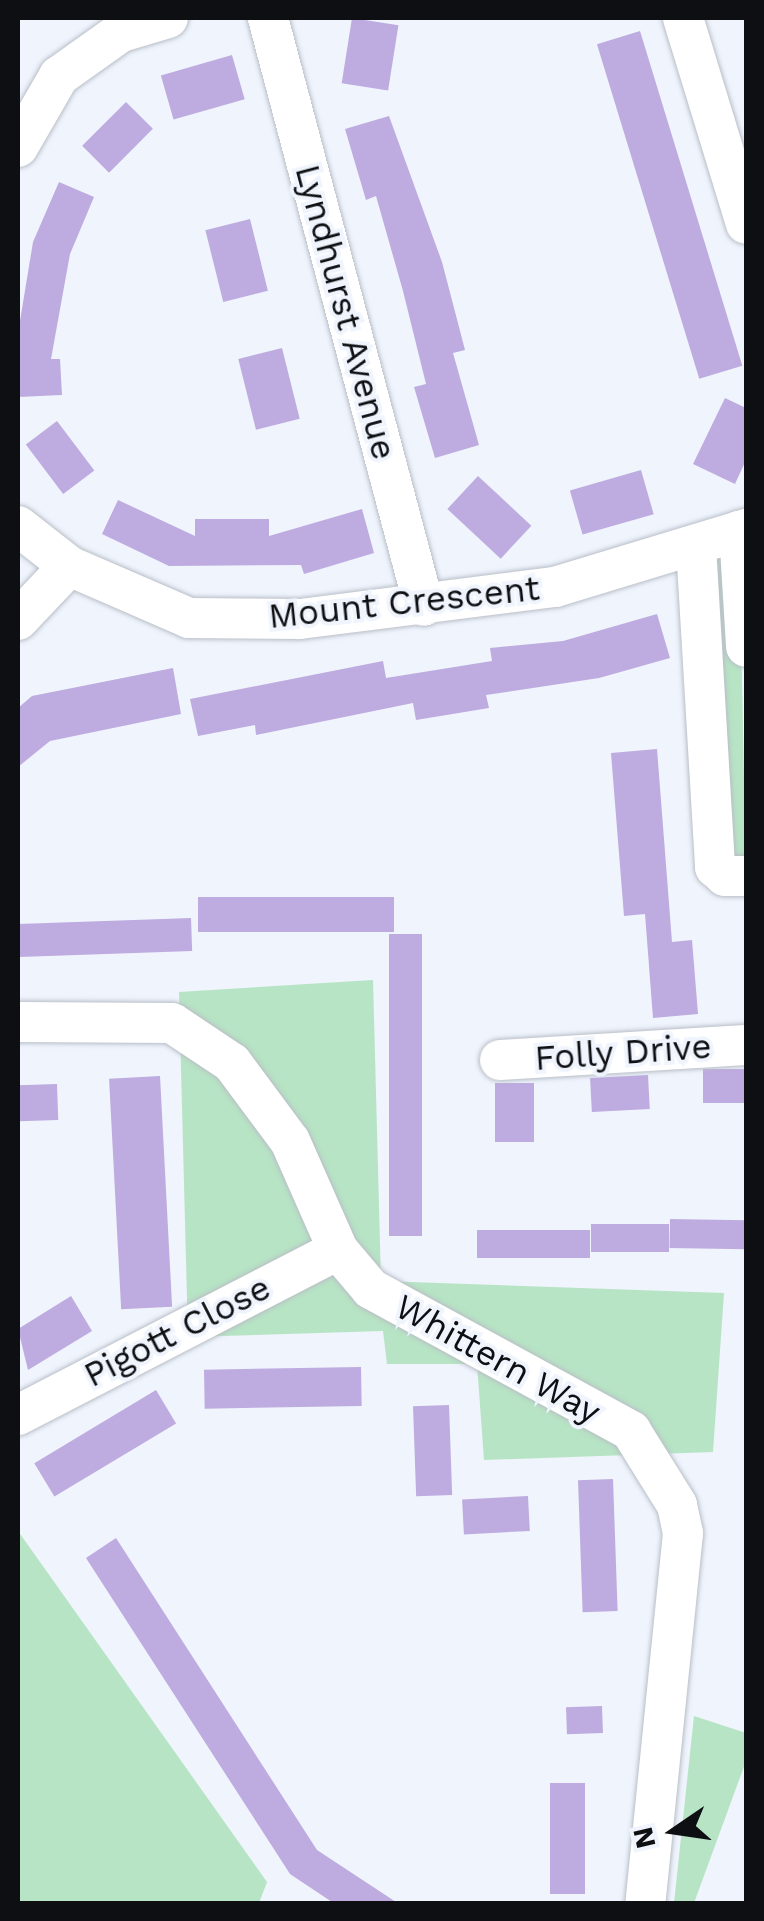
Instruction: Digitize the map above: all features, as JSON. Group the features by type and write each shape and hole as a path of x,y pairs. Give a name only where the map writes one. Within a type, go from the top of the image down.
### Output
{"street":[{"path":"18,147 59,76 121,32 168,18"},
{"name":"Lyndhurst Avenue","path":"268,18 424,606"},
{"path":"683,18 746,224"},
{"name":"Mount Crescent","path":"18,526 69,566 189,618 300,619 424,606 555,586 743,530"},
{"path":"743,530 746,647"},
{"path":"696,546 715,867 725,876 746,876"},
{"path":"18,620 69,566"},
{"name":"Whittern Way","path":"18,1022 172,1023 232,1063 290,1141 338,1250 371,1289 428,1325 631,1432 677,1505 682,1558 645,1904"},
{"name":"Folly Drive","path":"500,1060 746,1044"},
{"name":"Pigott Close","path":"18,1415 338,1250"}],"green space":[{"path":"739,531 746,876 725,876 696,546"},
{"path":"373,980 381,1281 724,1293 713,1452 484,1460 477,1364 387,1364 383,1331 188,1337 179,992"},
{"path":"18,1531 267,1882 259,1903 18,1903"},
{"path":"694,1716 746,1733 746,1761 694,1903 674,1903"}],"building":[{"path":"352,18 398,25 388,91 342,83"},
{"path":"640,31 742,366 699,379 597,44"},
{"path":"232,55 245,99 174,120 161,75"},
{"path":"126,102 153,129 109,173 82,146"},
{"path":"389,116 442,262 465,350 453,353 479,445 435,458 414,387 426,384 403,291 376,196 366,200 345,129"},
{"path":"59,182 94,197 70,254 51,359 60,359 62,395 18,397 18,333 33,242"},
{"path":"250,219 268,291 223,302 205,230"},
{"path":"282,348 300,419 256,430 238,359"},
{"path":"725,398 746,408 746,460 735,484 693,464"},
{"path":"57,421 94,471 63,494 26,444"},
{"path":"641,470 654,514 583,535 570,490"},
{"path":"478,476 531,526 501,559 447,509"},
{"path":"118,500 195,536 195,519 269,519 269,536 362,509 374,553 304,574 301,565 169,566 102,534"},
{"path":"657,614 670,658 599,678 486,695 489,708 416,720 413,703 256,735 255,725 198,736 190,699 383,661 386,678 492,661 490,648 563,641"},
{"path":"173,668 181,714 50,741 18,767 18,708 32,696"},
{"path":"657,749 672,942 692,940 698,1014 653,1018 645,914 624,916 611,753"},
{"path":"198,897 394,897 394,932 198,932"},
{"path":"191,918 192,951 19,957 18,924"},
{"path":"389,934 422,934 422,1236 389,1236"},
{"path":"703,1069 746,1069 746,1103 703,1103"},
{"path":"648,1075 650,1109 592,1112 590,1078"},
{"path":"160,1076 172,1307 121,1309 109,1079"},
{"path":"495,1083 534,1083 534,1142 495,1142"},
{"path":"57,1084 58,1120 19,1121 18,1085"},
{"path":"670,1219 746,1220 745,1249 669,1248"},
{"path":"591,1224 669,1224 669,1252 591,1252"},
{"path":"477,1230 590,1230 590,1258 477,1258"},
{"path":"71,1296 92,1331 28,1370 18,1329"},
{"path":"361,1367 362,1406 205,1409 204,1370"},
{"path":"156,1390 176,1423 54,1497 34,1463"},
{"path":"449,1405 452,1495 416,1496 413,1406"},
{"path":"613,1479 618,1611 583,1612 578,1480"},
{"path":"528,1496 530,1531 464,1534 462,1499"},
{"path":"116,1538 317,1850 399,1904 335,1904 290,1874 86,1558"},
{"path":"602,1706 603,1733 567,1734 566,1707"},
{"path":"550,1783 585,1783 585,1894 550,1894"}]}
